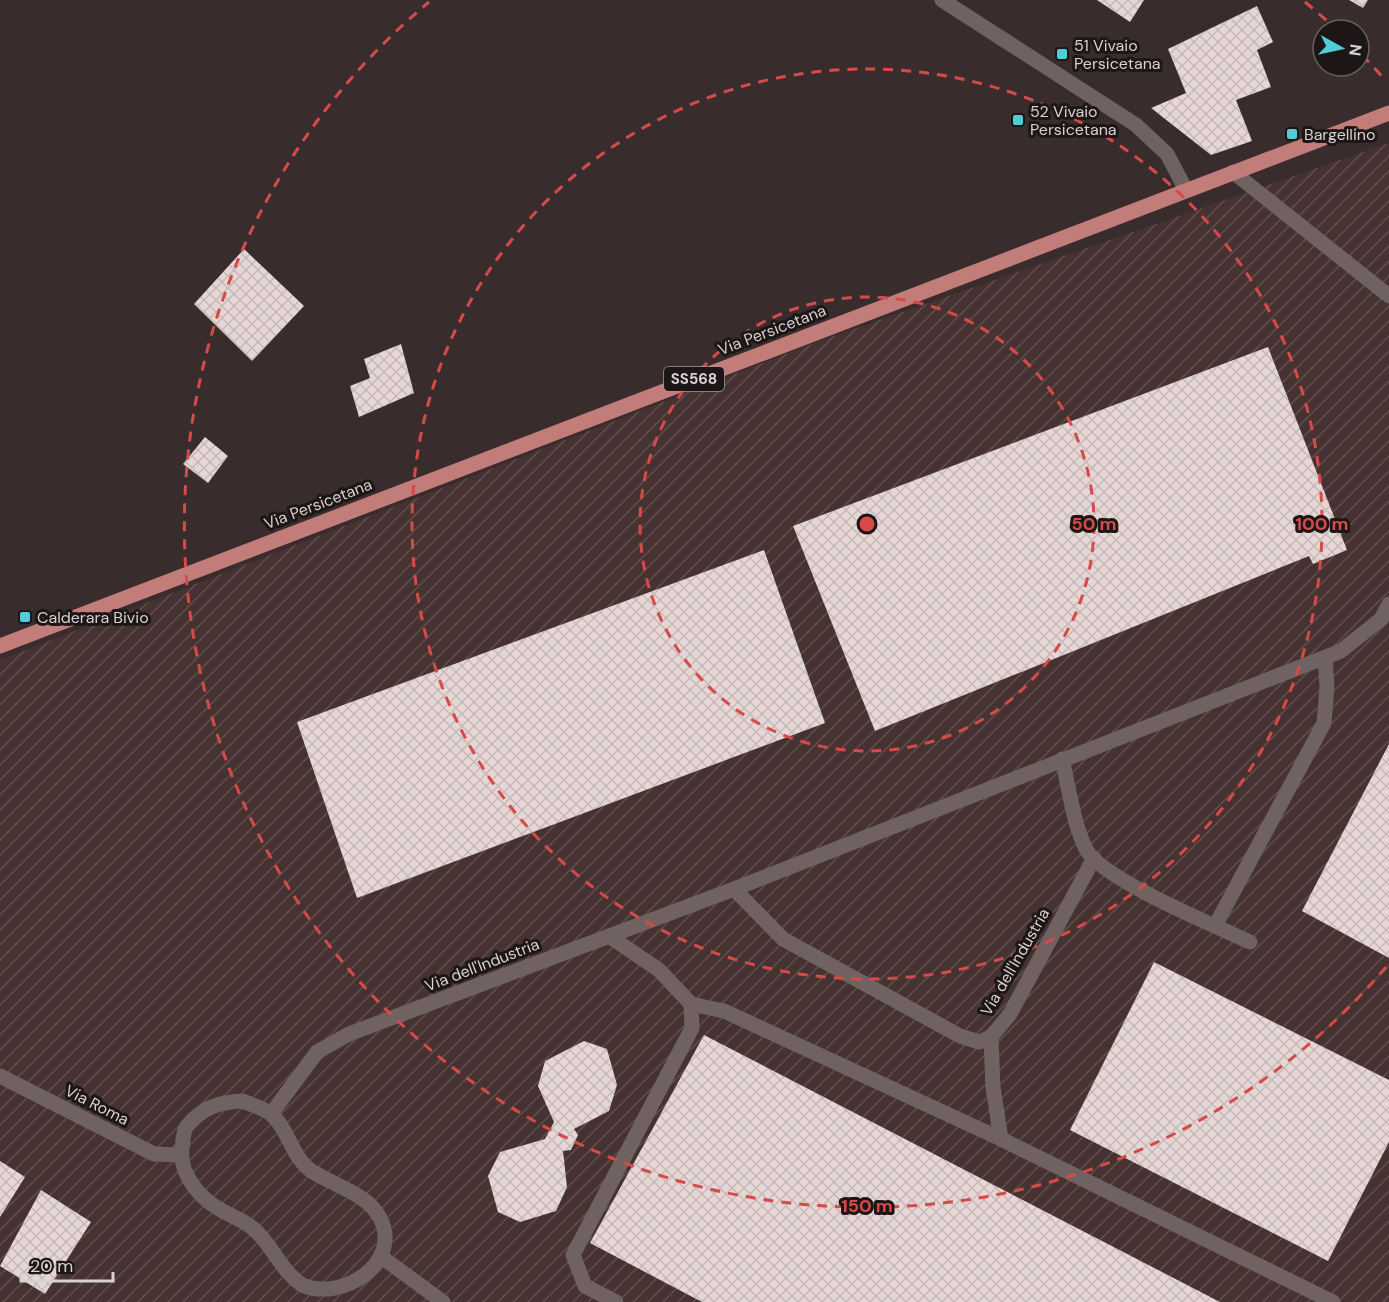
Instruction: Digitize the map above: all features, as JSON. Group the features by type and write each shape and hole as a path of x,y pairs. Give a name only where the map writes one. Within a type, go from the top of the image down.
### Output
{"main road":[{"name":"Via Persicetana","path":"0,646 1389,112"}],"street":[{"path":"942,0 1136,125 1167,154 1186,190"},
{"path":"1233,172 1389,296"},
{"name":"Via dell'Industria","path":"271,1114 317,1052 349,1035 734,889 1341,651 1381,619 1389,604"},
{"path":"1215,926 1324,723 1327,687 1325,657"},
{"path":"1062,759 1086,850 1148,895 1250,942"},
{"name":"Via dell'Industria","path":"734,889 783,939 960,1036 979,1042 991,1037 1010,1014 1095,858"},
{"path":"609,936 658,970 691,1004 724,1011 1001,1139 1333,1302"},
{"path":"616,1302 585,1286 573,1255 692,1028 691,1004"},
{"path":"991,1037 993,1087 1001,1139"},
{"name":"Via Roma","path":"0,1076 154,1154 181,1155"},
{"path":"243,1101 271,1114 308,1168 365,1201 380,1217 386,1238 383,1258 371,1275 340,1291 307,1295 288,1276 259,1234 243,1221 215,1207 195,1188 184,1172 181,1155 185,1129 200,1113 219,1102 243,1101"},
{"path":"383,1258 443,1302"}],"shaded area":[{"path":"1389,143 1389,1302 0,1302 0,660 822,340"}],"building":[{"path":"1097,0 1144,0 1130,22"},
{"path":"1349,0 1368,0 1363,8"},
{"path":"1257,6 1273,42 1257,50 1271,87 1236,100 1252,141 1211,155 1151,108 1186,93 1168,49"},
{"path":"244,249 304,306 252,361 194,304"},
{"path":"401,344 414,393 359,417 350,386 370,378 364,359"},
{"path":"1268,347 1347,550 1313,564 1309,556 875,731 793,526"},
{"path":"205,437 228,456 208,483 183,464"},
{"path":"764,550 825,723 357,898 297,722"},
{"path":"1389,744 1389,958 1302,911"},
{"path":"1154,962 1389,1080 1389,1142 1328,1261 1070,1130"},
{"path":"704,1035 1220,1302 702,1302 590,1243"},
{"path":"584,1041 607,1049 617,1085 609,1111 574,1129 578,1135 571,1150 563,1151 567,1187 556,1211 520,1222 498,1212 488,1176 500,1152 545,1139 554,1122 538,1086 545,1061"},
{"path":"0,1161 25,1177 0,1217"},
{"path":"41,1190 91,1222 45,1294 0,1266"}],"place":[{"name":"51 Vivaio Persicetana","path":"1062,54"},
{"name":"52 Vivaio Persicetana","path":"1018,120"},
{"name":"Bargellino","path":"1292,134"},
{"name":"Calderara Bivio","path":"25,617"}]}
